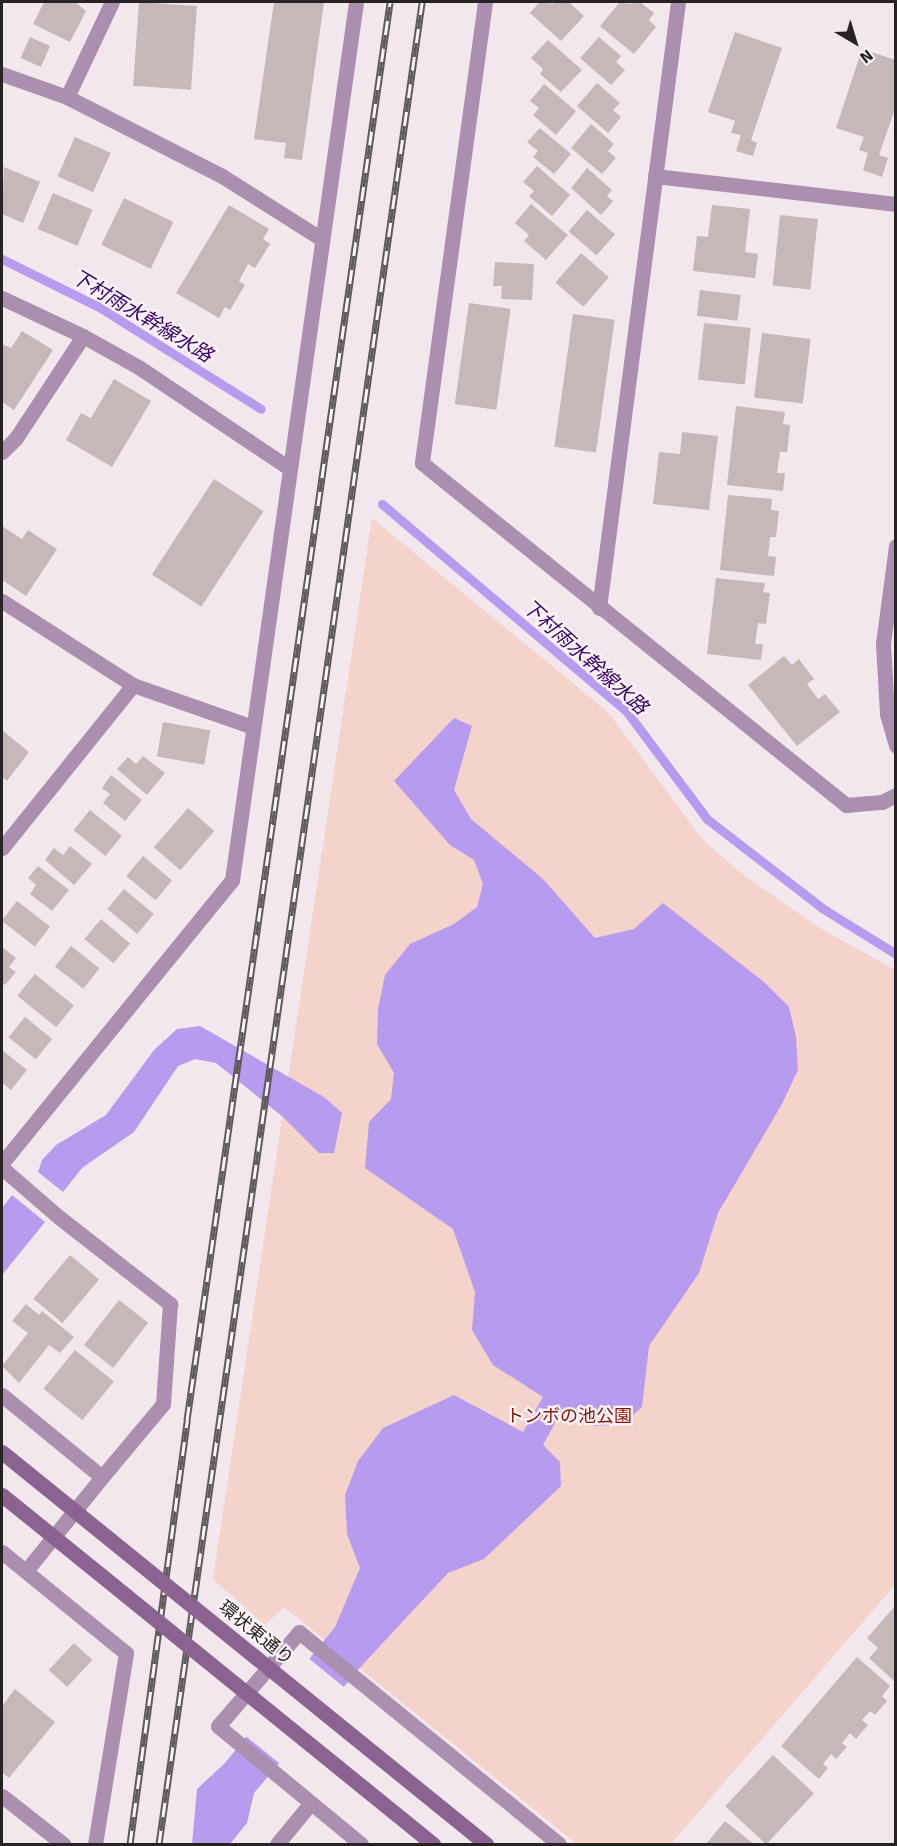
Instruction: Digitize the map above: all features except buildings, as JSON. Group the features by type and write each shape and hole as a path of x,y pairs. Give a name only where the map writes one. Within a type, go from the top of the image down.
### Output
{"main road":[{"name":"環状東通り","path":"2,1452 486,1845"},
{"path":"2,1495 433,1845"}],"street":[{"path":"67,97 112,2"},
{"path":"2,1163 232,880 320,238 356,2"},
{"path":"485,2 423,463 599,608 846,805 882,802 896,795"},
{"path":"599,608 678,2"},
{"path":"2,74 67,97 222,176 320,238"},
{"path":"655,176 896,204"},
{"path":"2,298 83,336 140,368 289,468"},
{"path":"2,452 16,438 83,336"},
{"path":"896,546 883,644 888,714 896,746"},
{"path":"2,601 134,685 253,727"},
{"path":"2,848 134,685"},
{"path":"2,1168 60,1218 170,1304 162,1404 26,1571"},
{"path":"2,1395 102,1478"},
{"path":"2,1552 126,1653 95,1845"},
{"path":"361,1845 218,1726 299,1632 559,1845"},
{"path":"2,1796 63,1845"},
{"path":"277,1845 310,1804"}],"green space":[{"name":"トンボの池公園","path":"372,518 608,712 703,840 746,877 820,928 895,970 895,1585 671,1844 577,1844 284,1607 265,1625 213,1579"}],"shaded area":[{"path":"454,718 472,726 454,790 471,819 543,879 595,938 634,929 663,903 764,982 789,1007 796,1037 798,1070 782,1104 718,1213 699,1273 649,1346 642,1407 623,1424 595,1426 564,1407 543,1445 560,1462 561,1486 484,1559 448,1573 365,1662 254,1793 247,1823 230,1844 192,1844 197,1789 225,1763 335,1627 360,1568 347,1534 345,1495 358,1461 383,1428 454,1395 523,1432 543,1397 493,1365 472,1330 475,1292 453,1229 365,1168 369,1122 391,1099 394,1073 377,1044 378,1009 385,975 410,944 454,924 477,907 483,884 474,860 450,845 394,781"},
{"path":"200,1026 324,1097 342,1113 334,1153 319,1153 283,1117 216,1063 195,1059 178,1066 134,1132 82,1168 63,1192 38,1172 42,1160 56,1145 106,1115 154,1050 177,1029"},
{"path":"12,1195 45,1222 2,1275 2,1208"}],"pier":[{"path":"307,1657 346,1688 283,1766 244,1735"}],"waterway":[{"name":"下村雨水幹線水路","path":"2,259 99,307 261,409"},
{"name":"下村雨水幹線水路","path":"382,504 627,712 707,819 822,908 896,954"}],"railway":[{"path":"130,1844 187,1420 390,2"},
{"path":"159,1844 422,2"}]}
